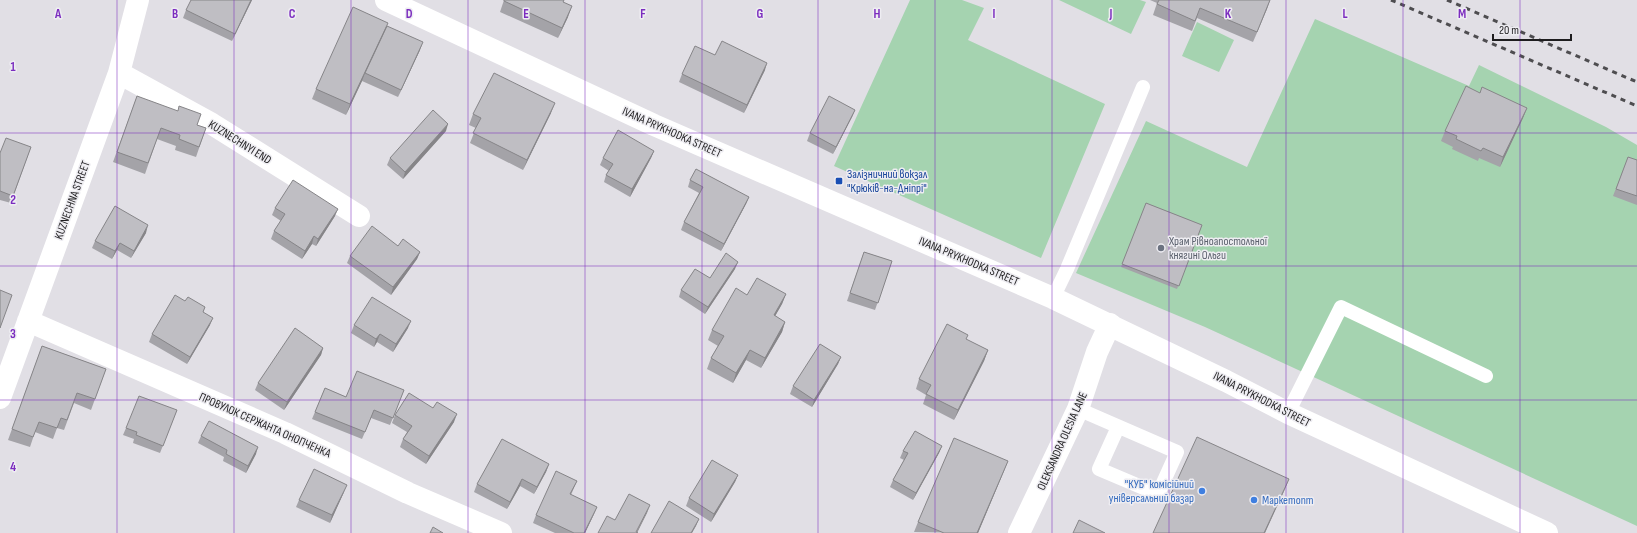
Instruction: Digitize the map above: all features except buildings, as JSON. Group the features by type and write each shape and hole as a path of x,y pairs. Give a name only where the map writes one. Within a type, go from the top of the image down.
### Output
{"street":[{"name":"KUZNECHNA STREET","path":"0,398 119,73 138,0"},
{"name":"IVANA PRYKHODKA STREET","path":"386,0 654,125 1110,324 1226,380 1288,413 1547,533"},
{"name":"KUZNECHNYI END","path":"119,73 212,124 359,216"},
{"name":"ПРОВУЛОК СЕРЖАНТА ОНОПЧЕНКА","path":"28,321 285,433 408,492 501,533"},
{"name":"OLEKSANDRA OLESIA LANE","path":"1019,533 1078,409 1097,352 1110,324"}],"lane":[{"path":"1053,298 1070,262 1143,87"},
{"path":"1288,413 1341,307 1486,376"},
{"path":"1078,409 1177,452 1158,494 1099,468 1118,427"}],"green space":[{"path":"910,0 962,0 984,8 968,40 1105,104 1041,258 834,166"},
{"path":"1059,0 1140,0 1146,2 1131,34"},
{"path":"1315,19 1469,86 1479,65 1606,127 1637,145 1637,526 1205,327 1076,273 1146,121 1247,167"},
{"path":"1197,22 1234,40 1219,72 1182,56"}],"railway":[{"path":"1391,0 1637,106"},
{"path":"1447,0 1637,82"}],"place":[{"name":"Залізничний вокзал \"Крюкiв-на-Днiпрi\"","path":"839,181"},
{"name":"Храм Рівноапостольної княгині Ольги","path":"1161,248"},
{"name":"\"КУБ\" комісійний універсальний базар","path":"1202,491"},
{"name":"Маркетопт","path":"1254,500"}]}
